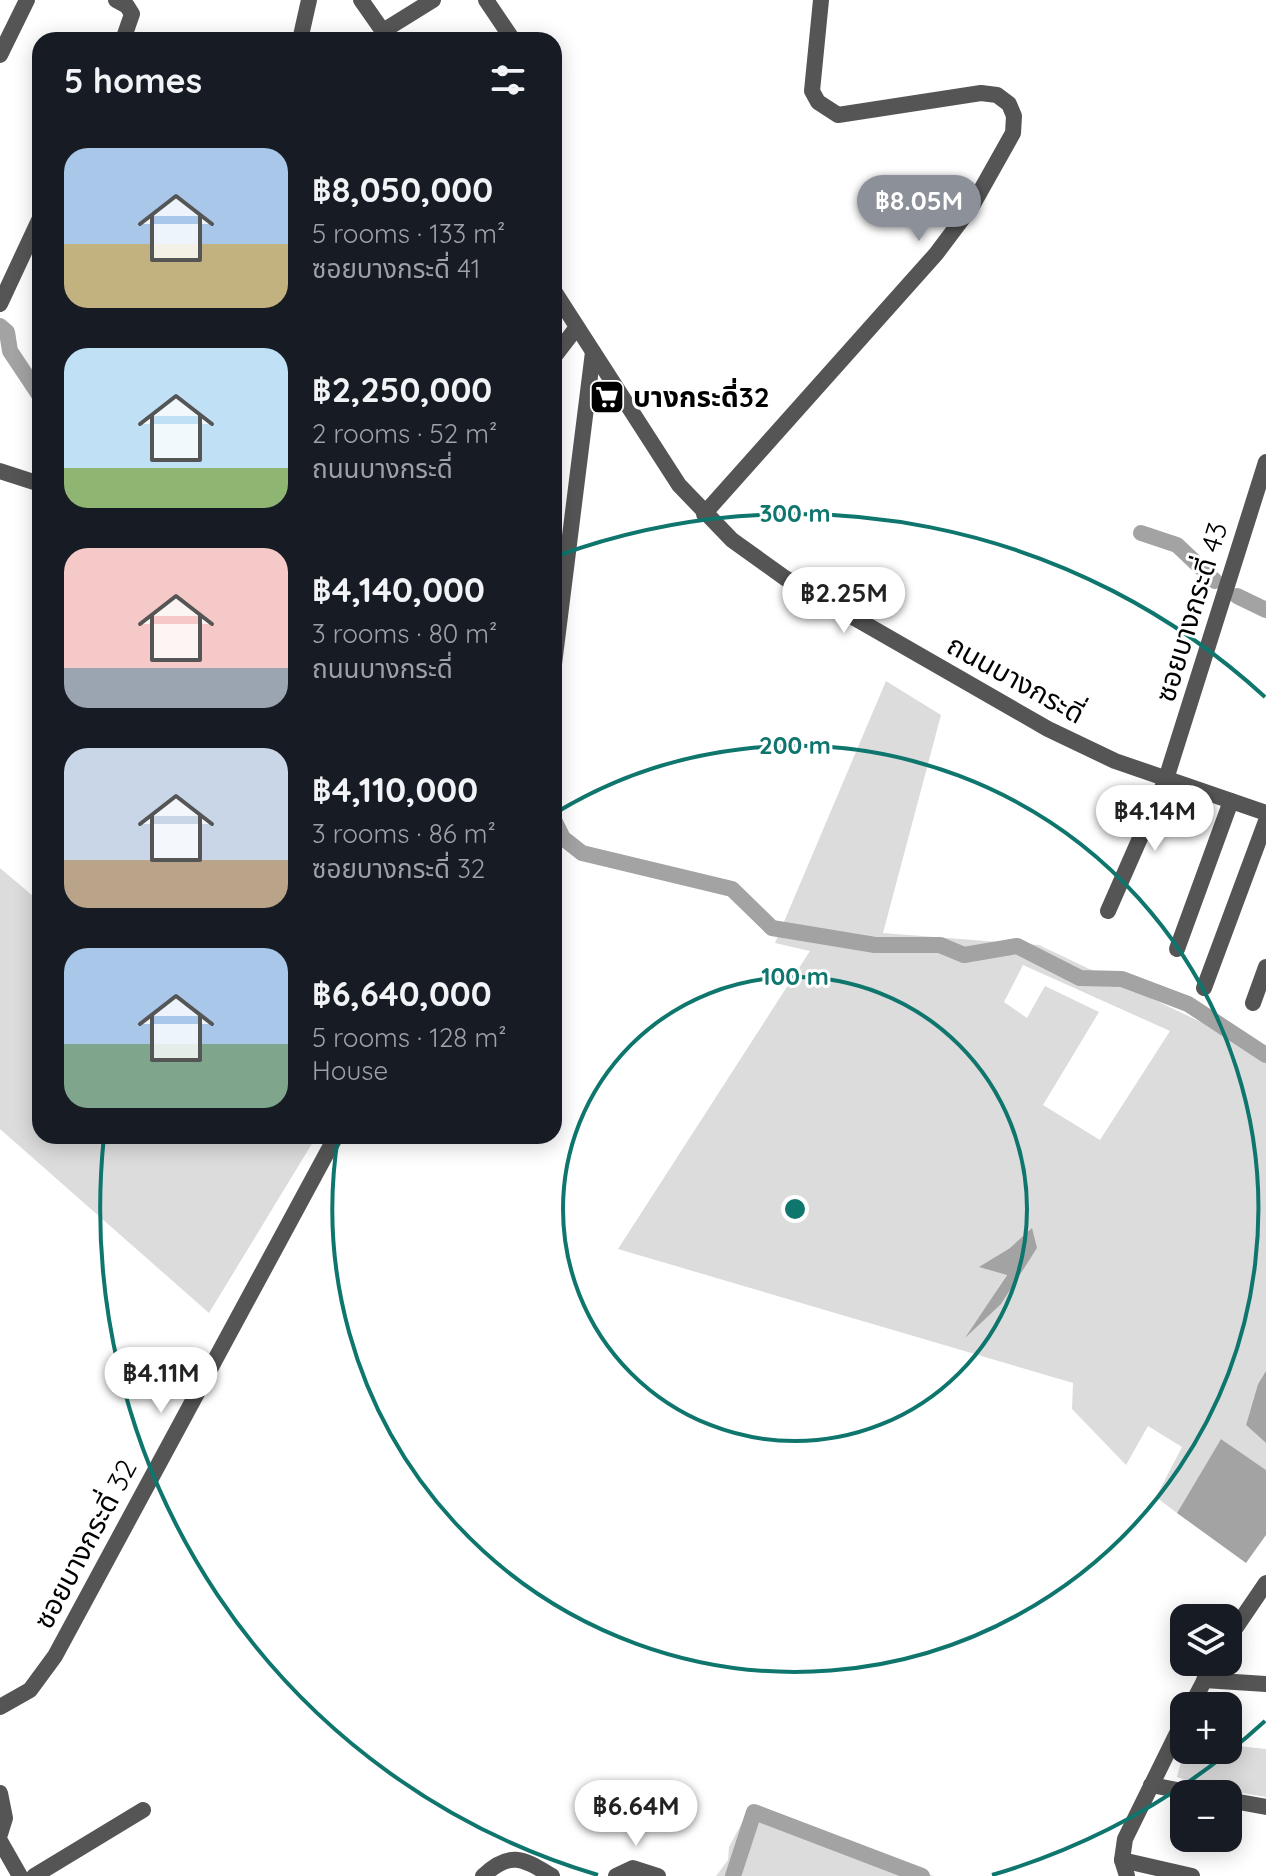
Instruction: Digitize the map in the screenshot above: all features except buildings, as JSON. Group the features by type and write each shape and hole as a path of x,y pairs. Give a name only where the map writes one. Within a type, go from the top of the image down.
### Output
{"street":[{"path":"0,55 27,0"},
{"path":"116,0 127,6 132,14 126,32"},
{"path":"302,32 309,0"},
{"path":"361,0 384,32"},
{"path":"390,32 433,0"},
{"path":"486,0 508,32"},
{"path":"704,514 936,254 972,206 1013,133 1014,116 1009,104 997,95 981,93 838,115 828,111 812,91 821,0"},
{"path":"0,304 32,235"},
{"name":"ถนนบางกระดี่","path":"562,304 679,485 732,540 785,578 1000,702 1115,761 1266,813"},
{"path":"562,347 577,327"},
{"path":"562,600 593,352"},
{"name":"ซอยบางกระดี่ 43","path":"1108,911 1166,779 1260,498 1266,462"},
{"path":"0,471 32,481"},
{"path":"1177,949 1231,801"},
{"path":"1204,988 1266,821"},
{"path":"1253,1003 1266,967"},
{"name":"ซอยบางกระดี่ 32","path":"0,1710 30,1690 55,1656 332,1144"},
{"path":"1242,1618 1266,1583"},
{"path":"1198,1692 1206,1676"},
{"path":"1204,1680 1266,1684"},
{"path":"1170,1747 1125,1839 1125,1868 1192,1876"},
{"path":"1151,1785 1170,1789"},
{"path":"0,1793 5,1818 0,1834"},
{"path":"1242,1803 1266,1807"},
{"path":"34,1876 143,1810"},
{"path":"0,1841 20,1876"},
{"path":"483,1876 507,1859 523,1859 552,1876"},
{"path":"616,1876 633,1868 658,1876"}],"shaded area":[{"path":"886,681 941,715 883,933 1039,945 1266,1053 1266,1371 1258,1384 1246,1425 1266,1443 1266,1470 1221,1439 1177,1513 1156,1497 1182,1447 1148,1426 1126,1465 1072,1409 1073,1383 618,1249 810,951 775,943","holes":["1023,965 1170,1031 1100,1140 1043,1105 1099,1012 1045,986 1027,1018 1004,1002","1010,1248 1037,1248 969,1334 1007,1274 980,1267"]},
{"path":"0,868 32,895 32,1144 312,1144 209,1313 0,1129"},
{"path":"1032,1228 1037,1248 1001,1304 965,1338 1007,1275 979,1267 1010,1248"},
{"path":"1266,1371 1266,1443 1246,1425 1258,1384"},
{"path":"1221,1439 1266,1470 1266,1535 1246,1563 1177,1513"},
{"path":"1242,1746 1266,1749 1266,1797 1242,1793 1242,1780 1186,1780 1177,1777 1180,1764 1242,1764"},
{"path":"751,1806 934,1876 716,1876 728,1860 729,1847"}],"waterway":[{"path":"0,326 7,332 10,351 32,384"},
{"path":"1141,533 1177,545 1215,581"},
{"path":"1237,596 1266,610"},
{"path":"562,836 582,853 732,889 772,928 875,945 940,945 964,955 1017,946 1080,978 1122,979 1188,1004 1266,1055"},
{"path":"733,1876 754,1812 922,1876"}],"place":[{"name":"บางกระดี่32","path":"607,397"}]}
